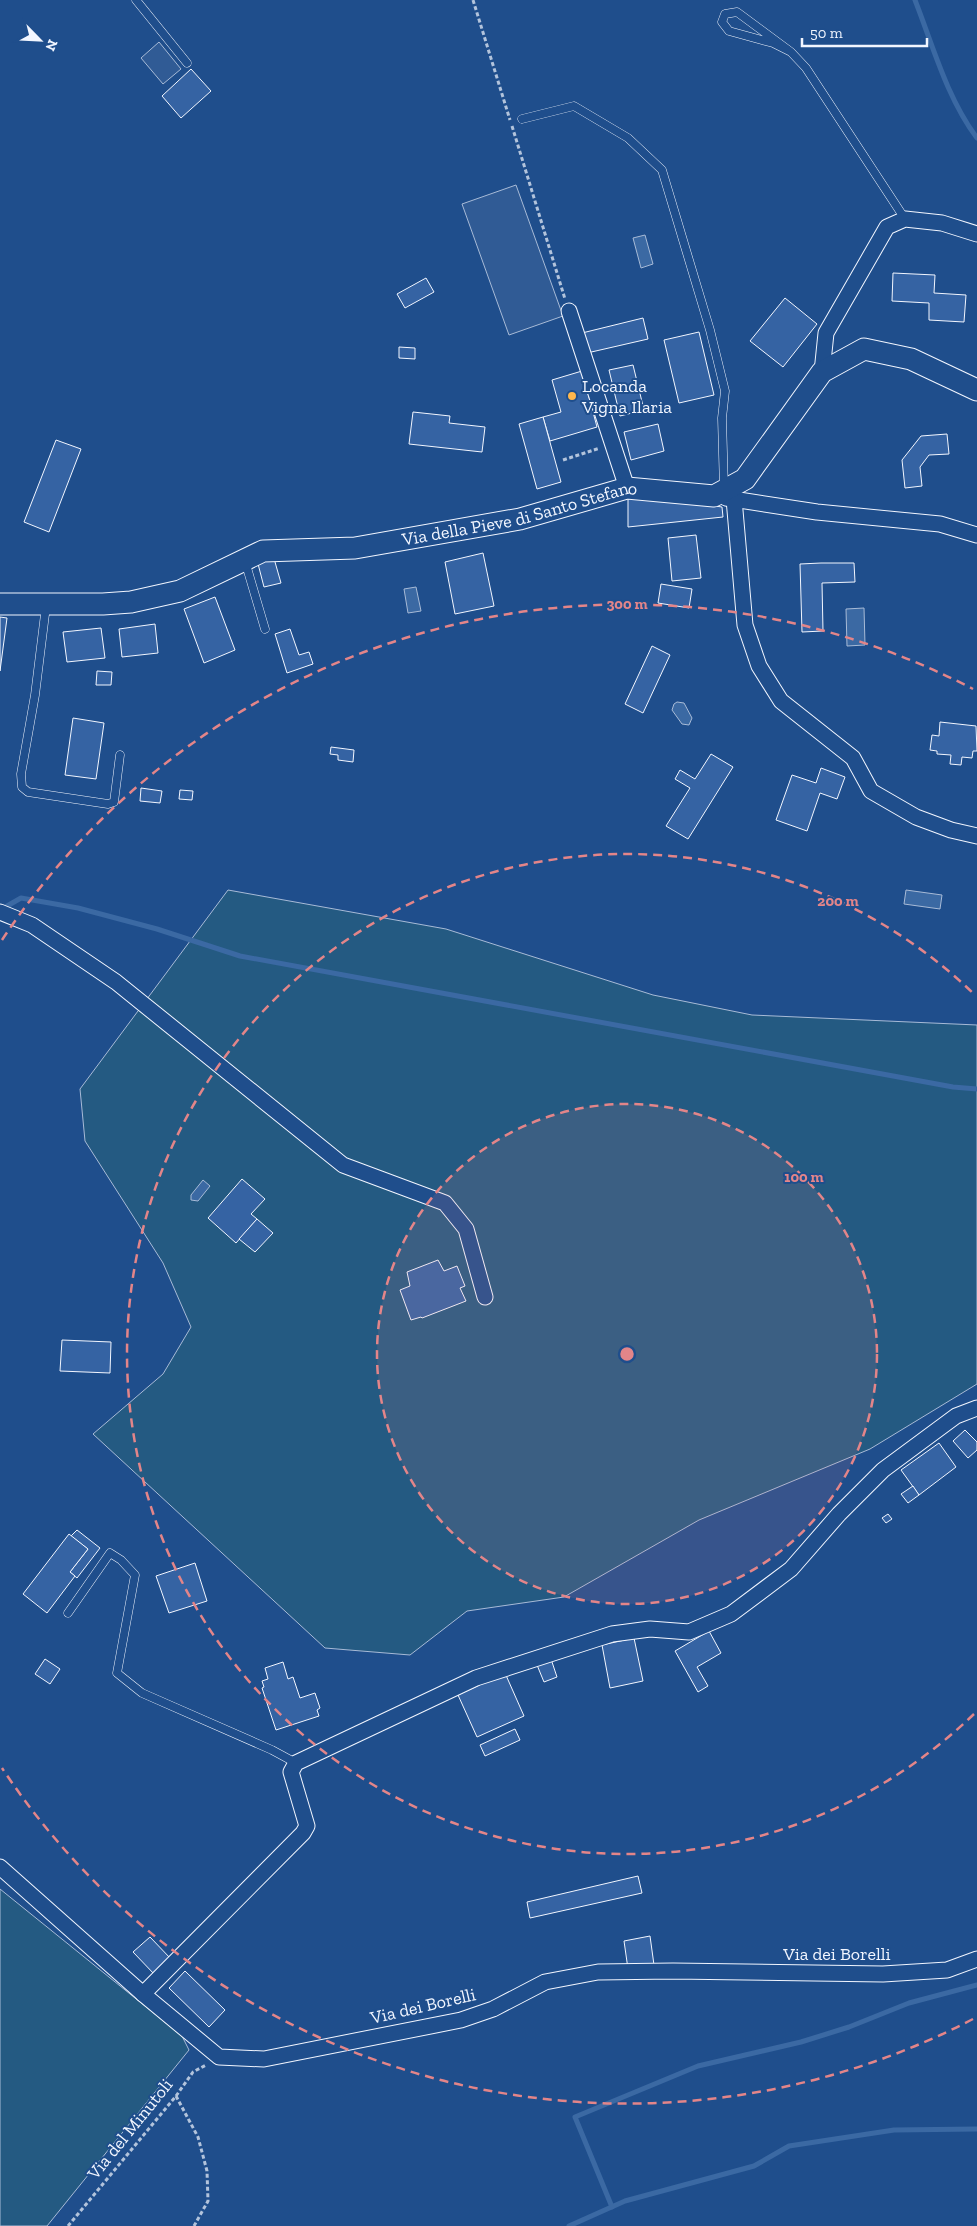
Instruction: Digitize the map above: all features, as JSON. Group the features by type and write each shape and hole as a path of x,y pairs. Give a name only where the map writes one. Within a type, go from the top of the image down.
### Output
{"street":[{"path":"822,372 826,332 887,227 905,219 942,224 977,234"},
{"path":"569,311 627,488"},
{"path":"724,495 745,479 822,372 864,349 911,359 977,390"},
{"name":"Via della Pieve di Santo Stefano","path":"0,604 131,602 180,591 263,550 355,548 520,518 627,488 724,495"},
{"path":"724,495 817,512 940,524 977,535"},
{"path":"724,495 744,625 759,666 781,701 852,758 871,791 916,817 951,830 977,836"},
{"path":"0,912 32,925 116,982 343,1165 445,1204 466,1229 485,1297"},
{"path":"143,1994 303,1834 307,1826 291,1772 296,1763 476,1678 612,1634 650,1629 689,1632 731,1614 791,1569 839,1514 884,1470 956,1416 977,1408"},
{"path":"0,1867 143,1994 219,2057"},
{"name":"Via dei Borelli","path":"219,2057 264,2059 461,2020 493,2009 544,1982 598,1972 673,1971 883,1974 947,1970 977,1959"}],"lane":[{"path":"136,0 187,64"},
{"path":"791,52 773,43 729,31 722,22 725,14 737,12 791,52 806,68 905,219"},
{"path":"522,119 574,106 628,138 662,170 710,330 725,391 722,418 724,495"},
{"path":"244,559 265,630"},
{"path":"46,604 21,774 22,787 28,792 108,804 114,802 120,754"},
{"path":"68,1613 110,1553 121,1560 135,1575 117,1673 142,1693 272,1750 296,1763"}],"path":[{"path":"473,0 569,311"},
{"path":"563,460 612,444"},
{"name":"Via del Minutoli","path":"68,2226 176,2096 193,2072 219,2057"},
{"path":"176,2096 198,2137 207,2172 208,2201 194,2226"}],"shaded area":[{"path":"159,42 181,69 163,84 141,58"},
{"path":"516,185 563,316 509,335 462,204"},
{"path":"645,235 653,264 641,268 633,238"},
{"path":"416,587 421,611 408,613 404,589"},
{"path":"864,608 865,645 847,646 846,609"},
{"path":"677,702 684,703 692,718 689,725 682,724 672,710"},
{"path":"228,890 446,929 653,995 752,1015 977,1025 977,1384 870,1449 699,1520 564,1597 467,1611 410,1655 325,1648 93,1434 163,1374 191,1327 163,1263 85,1141 80,1089"},
{"path":"906,890 942,895 940,909 904,904"},
{"path":"203,1180 210,1186 198,1201 191,1200 191,1195"},
{"path":"0,1889 182,2036 189,2050 47,2226 0,2226"}],"building":[{"path":"191,69 211,91 181,118 162,96"},
{"path":"893,273 935,275 934,293 966,295 964,322 929,320 929,303 892,301"},
{"path":"426,278 434,292 405,308 397,294"},
{"path":"785,298 817,324 783,367 750,341"},
{"path":"643,318 648,339 587,353 582,333"},
{"path":"699,332 714,395 679,403 664,340"},
{"path":"399,347 415,348 415,359 399,358"},
{"path":"633,365 644,410 620,416 609,370"},
{"name":"Locanda Vigna Ilaria","path":"582,371 597,427 550,441 543,417 561,412 552,380"},
{"path":"413,412 450,416 449,423 485,427 482,452 409,444"},
{"path":"543,417 561,482 537,489 519,424"},
{"path":"658,424 664,451 631,460 624,432"},
{"path":"947,434 949,454 929,455 920,467 922,486 905,488 902,460 921,436"},
{"path":"56,440 81,449 49,532 24,522"},
{"path":"628,497 722,507 723,517 628,527"},
{"path":"696,535 701,578 672,581 668,538"},
{"path":"483,553 494,606 455,614 445,562"},
{"path":"273,555 281,583 264,587 257,560"},
{"path":"854,563 855,582 822,583 823,631 802,632 800,564"},
{"path":"661,584 692,589 689,608 658,603"},
{"path":"215,597 235,650 204,663 184,609"},
{"path":"0,617 7,618 0,671"},
{"path":"155,624 158,653 122,657 119,629"},
{"path":"101,628 105,658 67,662 63,632"},
{"path":"290,629 299,655 309,652 313,664 287,673 275,634"},
{"path":"652,646 670,655 643,713 625,704"},
{"path":"97,671 112,672 111,685 96,685"},
{"path":"73,718 104,723 96,779 65,775"},
{"path":"940,722 976,726 977,751 973,751 972,758 962,757 961,765 950,764 951,755 937,754 937,751 930,750 932,735 939,736"},
{"path":"331,747 354,750 353,762 338,760 338,755 330,754"},
{"path":"711,754 733,767 688,839 666,826 690,788 675,779 680,770 695,779"},
{"path":"821,768 845,777 837,799 820,793 807,831 776,820 792,775 816,783"},
{"path":"141,788 162,791 160,803 140,801"},
{"path":"180,790 193,791 192,800 179,799"},
{"path":"242,1179 265,1199 251,1214 257,1219 236,1243 208,1218"},
{"path":"257,1219 273,1233 255,1252 239,1239"},
{"path":"438,1260 444,1271 457,1266 465,1286 460,1288 466,1301 422,1318 411,1320 400,1290 410,1286 407,1272"},
{"path":"62,1340 111,1342 110,1373 60,1371"},
{"path":"965,1430 977,1442 977,1450 968,1458 953,1441"},
{"path":"939,1443 956,1467 919,1495 901,1470"},
{"path":"913,1486 919,1495 908,1503 901,1494"},
{"path":"888,1514 892,1519 886,1523 882,1518"},
{"path":"77,1530 100,1548 77,1578 70,1572 88,1549 71,1536"},
{"path":"69,1534 88,1549 70,1572 75,1576 47,1613 23,1594"},
{"path":"195,1563 207,1601 169,1613 156,1576"},
{"path":"709,1631 721,1653 697,1667 708,1686 698,1692 675,1651"},
{"path":"634,1638 643,1681 610,1688 602,1645"},
{"path":"45,1659 60,1669 50,1684 35,1674"},
{"path":"551,1659 557,1677 544,1682 537,1665"},
{"path":"283,1662 288,1679 293,1677 300,1698 315,1693 320,1708 317,1710 319,1716 276,1730 262,1688 264,1687 262,1681 268,1679 265,1668"},
{"path":"505,1673 524,1716 477,1737 458,1695"},
{"path":"515,1729 520,1740 485,1756 480,1745"},
{"path":"638,1876 642,1893 530,1918 527,1902"},
{"path":"650,1936 654,1965 628,1969 624,1941"},
{"path":"150,1937 171,1959 155,1975 133,1952"},
{"path":"185,1971 225,2010 209,2027 169,1988"}],"waterway":[{"path":"915,0 949,89 966,122 977,138"},
{"path":"7,906 21,898 78,908 157,929 240,956 953,1087 977,1089"},
{"path":"612,2207 575,2117 698,2066 801,2042 849,2027 909,2003 977,1985"},
{"path":"569,2226 625,2201 754,2166 789,2146 894,2130 977,2129"}],"place":[{"name":"Locanda Vigna Ilaria","path":"572,396"}]}
